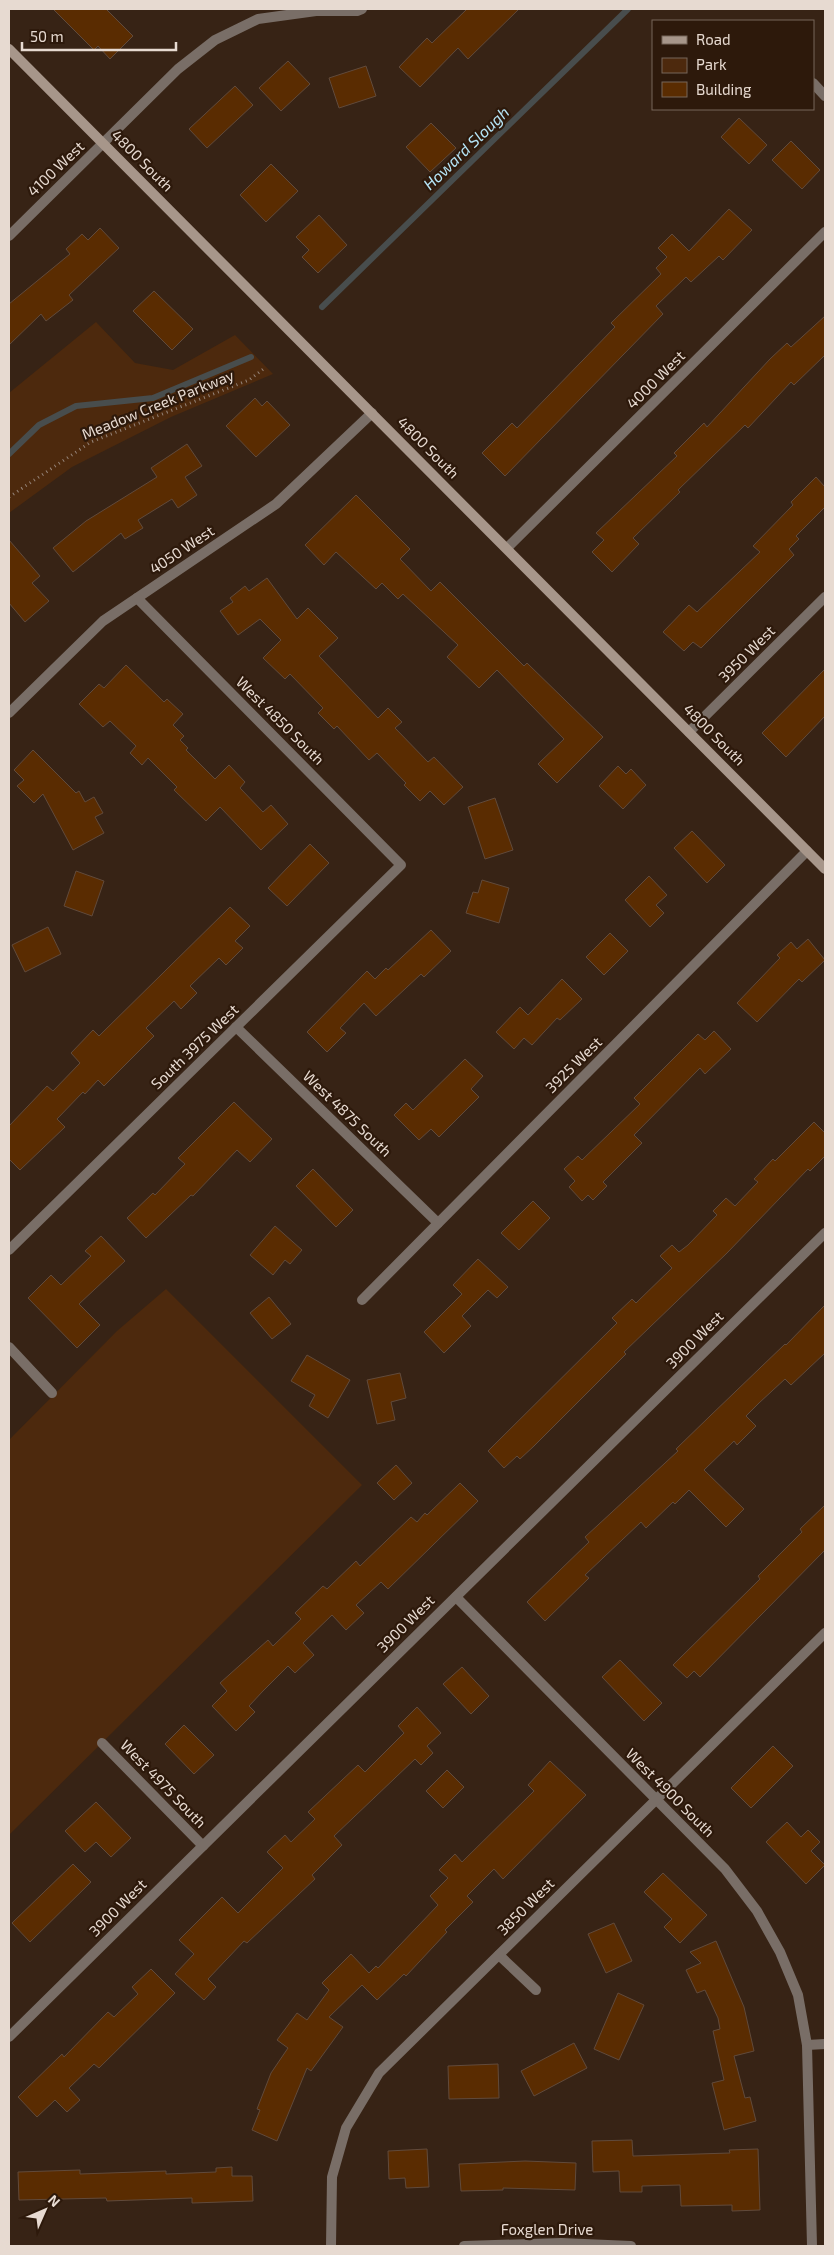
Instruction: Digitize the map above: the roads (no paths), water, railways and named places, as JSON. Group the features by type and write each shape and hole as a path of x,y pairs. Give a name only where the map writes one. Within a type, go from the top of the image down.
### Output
{"street":[{"name":"4100 West","path":"9,236 178,69 215,40 258,19 316,10 357,11 362,9"},
{"name":"4800 South","path":"9,49 825,869"},
{"path":"814,84 825,96"},
{"name":"4000 West","path":"507,548 825,232"},
{"name":"4050 West","path":"9,713 103,621 276,504 372,413"},
{"name":"3950 West","path":"689,732 825,597"},
{"name":"West 4850 South","path":"137,598 401,864"},
{"name":"3925 West","path":"362,1300 807,851"},
{"name":"South 3975 West","path":"9,1250 401,864"},
{"name":"West 4875 South","path":"236,1027 438,1223"},
{"name":"3900 West","path":"9,2037 825,1233"},
{"path":"9,1347 52,1393"},
{"name":"West 4900 South","path":"456,1597 724,1869 757,1911 780,1952 798,1995 807,2046 812,2246"},
{"name":"3850 West","path":"331,2246 332,2177 346,2128 379,2073 825,1633"},
{"name":"West 4975 South","path":"102,1742 203,1846"},
{"path":"499,1954 536,1990"},
{"path":"807,2046 825,2044"},
{"name":"Foxglen Drive","path":"464,2246 561,2243 631,2246"}],"waterway":[{"name":"Howard Slough","path":"322,307 628,9"},
{"name":"Howard Slough","path":"9,454 39,425 76,406 153,398 251,357"}]}
